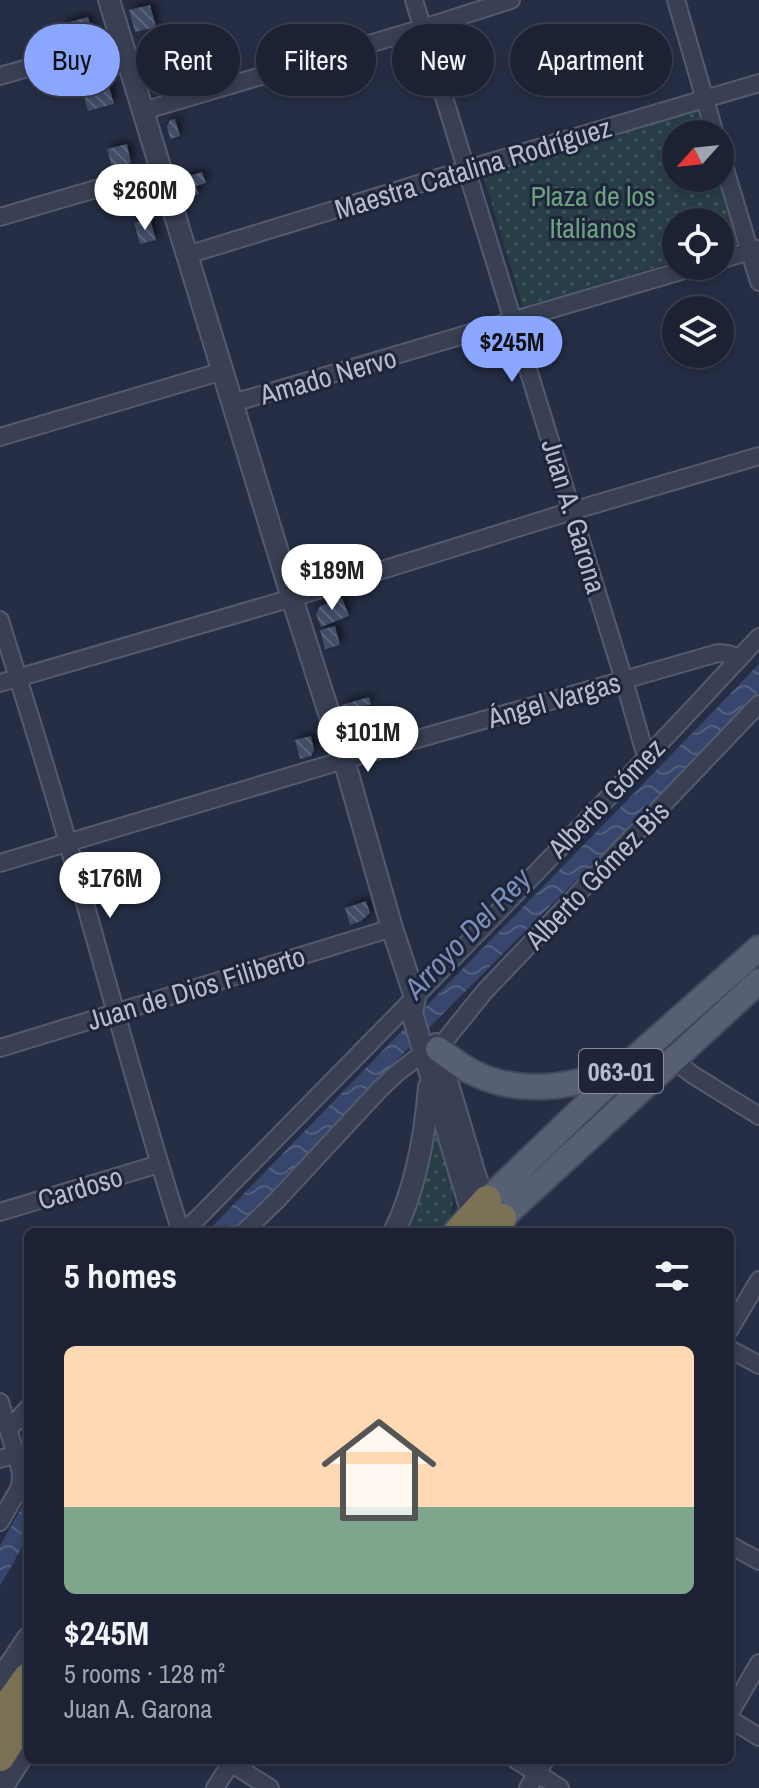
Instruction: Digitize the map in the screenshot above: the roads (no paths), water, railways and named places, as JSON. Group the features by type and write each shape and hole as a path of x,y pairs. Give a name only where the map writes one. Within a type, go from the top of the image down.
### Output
{"highway":[{"path":"0,1716 24,1683"},
{"path":"10,1752 24,1722"}],"main road":[{"name":"063-01","path":"488,1223 634,1059 759,948"},
{"name":"063-01","path":"488,1223 759,981"},
{"path":"429,1044 473,1073 503,1084 532,1087 600,1077 634,1059"}],"street":[{"path":"109,0 344,760 392,928 476,1178 488,1223"},
{"name":"Juan A. Garona","path":"414,0 422,24"},
{"path":"436,24 511,0"},
{"path":"676,0 711,120"},
{"path":"143,111 392,37"},
{"path":"0,76 122,41"},
{"name":"Maestra Catalina Rodríguez","path":"187,255 759,83"},
{"name":"Juan A. Garona","path":"444,96 646,757"},
{"path":"0,217 161,170"},
{"path":"734,192 754,249 759,282"},
{"path":"734,255 754,249"},
{"name":"Amado Nervo","path":"233,403 662,277"},
{"path":"0,437 223,371"},
{"path":"0,683 759,456"},
{"path":"0,620 68,844 159,1164 181,1228"},
{"name":"Alberto Gómez","path":"187,1228 417,1004 759,637"},
{"name":"Ángel Vargas","path":"0,863 718,653 740,658"},
{"name":"Alberto Gómez Bis","path":"248,1228 380,1089 485,991 759,704"},
{"name":"Juan de Dios Filiberto","path":"0,1048 392,928"},
{"path":"396,1228 405,1210 427,1117 429,1044"},
{"path":"673,1060 759,1116"},
{"path":"430,1075 488,1223"},
{"name":"Cardoso","path":"0,1212 159,1164"},
{"path":"734,1322 759,1280"},
{"path":"734,1351 759,1365"},
{"path":"0,1402 9,1429 8,1457 21,1472 20,1487 0,1522"},
{"path":"9,1429 24,1412"},
{"path":"734,1547 759,1561"},
{"path":"0,1680 24,1644"},
{"path":"734,1709 759,1663"},
{"path":"734,1719 759,1737"},
{"path":"2,1788 10,1752"},
{"path":"215,1788 228,1764"},
{"path":"234,1764 270,1788"},
{"path":"537,1774 560,1788"}],"water":[{"path":"759,664 759,692 393,1064 240,1228 211,1228"},
{"path":"24,1503 24,1544 0,1586 0,1546"}],"park label":[{"name":"Plaza de los Italianos","path":"593,212"}],"water label":[{"name":"Arroyo Del Rey","path":"467,933"}]}
